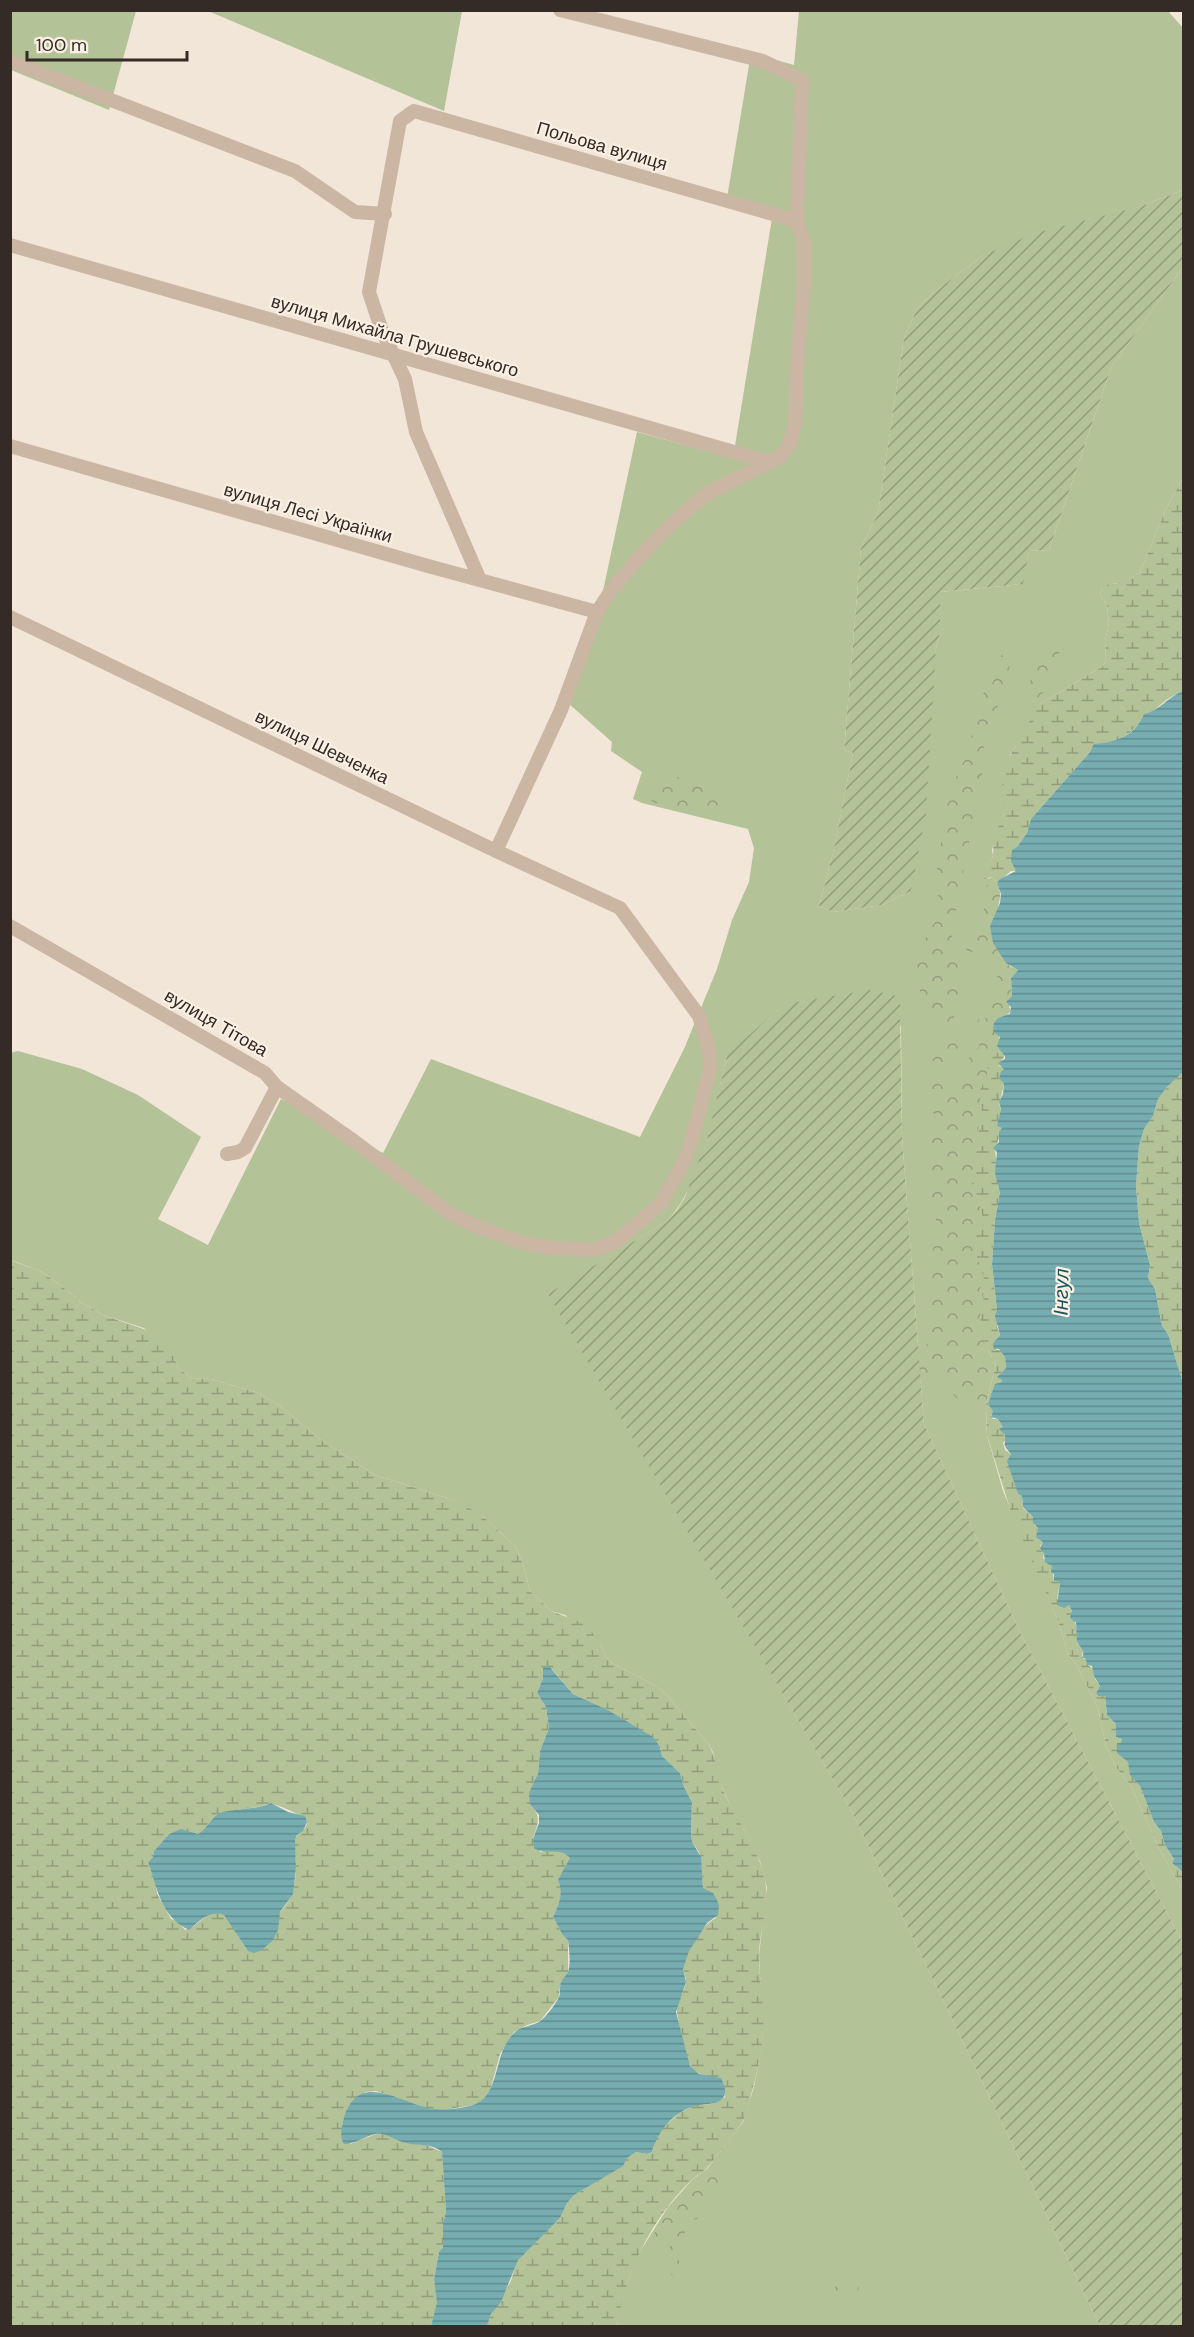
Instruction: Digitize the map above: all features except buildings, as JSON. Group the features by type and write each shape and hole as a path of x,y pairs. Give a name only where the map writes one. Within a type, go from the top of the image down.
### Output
{"street":[{"path":"496,851 561,710 597,612 612,589 678,518 708,493 780,457 790,444 795,422 804,282 804,243 797,221 802,80 763,61 560,10"},
{"path":"10,62 295,171 355,212 385,214 369,292 382,331 405,379 416,432 480,580"},
{"name":"Польова вулиця","path":"385,214 400,121 414,111 797,221"},
{"name":"вулиця Михайла Грушевського","path":"10,245 769,462"},
{"name":"вулиця Лесі Українки","path":"10,446 597,612"},
{"name":"вулиця Шевченка","path":"10,617 496,851 620,908"},
{"name":"вулиця Тітова","path":"10,926 265,1073 277,1087 346,1135 448,1212 473,1225 523,1243 554,1248 592,1250 622,1238 661,1203 671,1188 690,1146 709,1076 708,1049 699,1016 620,908"},
{"path":"227,1154 244,1148 277,1087"}],"green space":[{"path":"1167,10 1183,28 1183,190 1139,207 982,256 933,293 917,309 904,338 878,513 861,548 844,750 853,753 833,853 819,906 833,912 882,905 911,891 936,648 940,633 940,592 1022,584 1029,551 1049,550 1111,368 1183,267 1183,478 1166,509 1140,572 1122,585 1114,583 1102,589 1100,594 1107,606 1109,624 1105,641 1106,660 1103,666 1042,703 1010,755 1004,814 992,850 993,856 986,869 988,879 992,877 997,883 1001,957 997,1046 1002,1052 996,1053 986,1405 987,1435 1003,1491 1058,1621 1068,1654 1076,1664 1098,1708 1106,1746 1117,1769 1131,1786 1158,1846 1183,1891 1183,1943 1020,1632 924,1424 902,1137 901,1026 727,1055 699,1165 679,1205 667,1221 549,1294 852,1812 1100,2326 617,2326 620,2304 636,2258 668,2207 693,2179 707,2169 743,2122 759,2061 763,2031 759,1955 767,1888 760,1861 735,1817 723,1789 715,1768 713,1752 667,1695 651,1683 612,1663 601,1646 565,1615 551,1611 530,1591 516,1547 484,1517 447,1498 375,1475 320,1439 280,1406 259,1393 211,1379 191,1378 178,1368 175,1361 144,1328 103,1315 80,1302 42,1272 11,1260 10,1053 18,1051 82,1069 138,1095 201,1137 158,1219 208,1245 281,1099 383,1153 431,1059 640,1137 684,1049 717,969 732,920 749,882 754,848 748,829 633,799 642,772 611,751 612,742 568,703 594,633 637,432 733,458 773,212 727,198 751,53 794,65 799,11"},
{"path":"10,11 136,11 109,110 11,70"},
{"path":"208,11 462,11 444,111"},
{"path":"1183,190 1183,267 1111,368 1049,550 1029,551 1023,584 940,592 940,633 936,648 926,814 911,891 882,905 833,912 819,906 833,853 853,753 844,750 861,548 878,513 904,338 917,309 933,293 982,256 1035,233 1139,207"},
{"path":"1183,478 1183,691 1164,702 1122,738 1110,744 1094,745 1031,819 1027,833 1017,847 1016,871 1011,871 997,883 992,877 984,879 984,872 993,856 994,837 1004,814 1002,778 1006,763 1042,703 1103,666 1106,660 1105,641 1109,624 1107,606 1100,594 1102,589 1110,583 1122,584 1140,572 1166,509"},
{"path":"1052,646 1056,647 1060,654 1058,669 1050,684 1034,702 1024,697 1040,662"},
{"path":"1003,654 1011,657 1011,662 995,715 983,738 985,759 953,925 952,950 958,963 962,994 958,1009 949,1024 943,1030 937,1029 924,1011 916,965 928,932 939,917 936,876 944,824 942,806 970,749 975,707 993,682 997,667 996,661"},
{"path":"668,776 678,777 725,794 730,802 727,808 720,812 699,805 682,809 672,808 648,799 645,795 648,786"},
{"path":"991,882 997,883 1000,892 1000,900 992,924 994,944 1008,964 1018,970 1011,978 1012,996 1009,1006 1011,1011 1005,1017 999,1036 999,1048 1002,1052 996,1053 984,1081 980,1099 982,1115 978,1119 979,1136 972,1150 974,1158 972,1182 982,1213 971,1238 984,1278 980,1285 984,1301 980,1316 982,1331 986,1347 996,1363 986,1405 978,1410 960,1401 941,1381 934,1377 918,1381 913,1348 924,1347 927,1344 933,1297 932,1258 937,1224 929,1193 931,1155 921,1143 935,1137 943,1126 942,1121 937,1118 928,1103 928,1092 933,1081 950,1088 955,1083 969,1057 979,1047 980,1033 976,1023 979,1019 987,1018 998,992 998,977 991,965 980,955 967,951 963,945 982,923 984,888"},
{"path":"870,990 894,995 900,1002 902,1137 924,1424 1020,1632 1183,1943 1183,2326 1100,2326 852,1812 548,1294 667,1221 677,1210 685,1197 707,1139 727,1055 784,1004"},
{"path":"955,1034 961,1034 964,1037 962,1055 955,1064 933,1061 926,1055 927,1051 938,1050 942,1045 951,1044"},
{"path":"1002,1052 1005,1055 999,1066 1004,1067 1004,1070 999,1078 1004,1084 999,1104 1001,1109 998,1126 1002,1128 995,1150 1000,1192 995,1220 992,1264 997,1327 1000,1335 996,1341 996,1350 1001,1350 1005,1357 1006,1368 998,1376 1002,1382 994,1389 988,1404 994,1411 991,1415 993,1419 998,1419 1002,1425 1006,1439 1003,1443 1005,1450 1011,1454 1008,1459 1018,1494 1022,1496 1023,1508 1033,1517 1034,1525 1038,1528 1037,1533 1043,1542 1040,1546 1044,1553 1043,1558 1052,1566 1054,1581 1060,1582 1057,1599 1065,1606 1069,1605 1076,1628 1077,1643 1083,1648 1082,1659 1087,1659 1100,1686 1096,1693 1098,1696 1105,1696 1107,1715 1116,1724 1116,1737 1122,1739 1121,1755 1128,1762 1140,1786 1154,1822 1161,1831 1165,1845 1174,1859 1172,1863 1183,1872 1183,1891 1158,1846 1131,1786 1117,1769 1106,1746 1098,1708 1076,1664 1068,1654 1058,1621 1012,1515 987,1435 986,1405 996,1363 986,1347 982,1331 980,1316 984,1301 980,1285 984,1278 971,1238 982,1214 971,1192 975,1162 974,1142 979,1136 978,1119 982,1115 980,1090 987,1077 988,1064 996,1053"},
{"path":"1183,1072 1183,1383 1168,1334 1162,1326 1155,1289 1148,1278 1150,1265 1139,1223 1136,1186 1139,1146 1144,1129 1153,1116 1158,1099"},
{"path":"10,1260 42,1272 80,1302 103,1315 158,1334 171,1349 178,1368 191,1378 211,1379 259,1393 280,1406 320,1439 375,1475 447,1498 484,1517 516,1547 530,1591 551,1611 580,1622 591,1631 612,1663 651,1683 667,1695 709,1745 729,1804 760,1862 767,1895 759,1955 763,2032 757,2072 746,2115 715,2158 678,2194 653,2228 626,2286 617,2326 487,2326 491,2314 511,2281 517,2260 560,2218 567,2203 574,2195 620,2167 626,2158 636,2152 647,2154 652,2152 658,2133 679,2113 696,2105 712,2104 725,2097 723,2082 698,2073 691,2067 677,2012 686,1981 683,1968 686,1954 699,1933 716,1918 703,1888 699,1852 692,1842 692,1802 680,1773 662,1756 660,1747 644,1732 608,1710 573,1694 552,1669 543,1678 537,1693 546,1707 549,1728 540,1751 538,1774 530,1804 538,1816 533,1838 540,1852 560,1851 570,1858 566,1865 560,1901 553,1917 562,1934 568,1939 568,1972 560,1986 559,1997 540,2021 514,2032 500,2054 490,2091 484,2100 474,2105 443,2110 429,2109 376,2091 365,2092 350,2144 376,2134 385,2134 406,2143 426,2145 442,2152 446,2212 443,2223 443,2247 439,2252 434,2279 438,2303 431,2326 13,2326 11,2323","holes":["271,1803 302,1816 307,1821 295,1840 296,1871 293,1891 281,1912 248,1951 224,1914 212,1914 185,1930 177,1921 171,1919 157,1894 148,1862 153,1857 154,1851 169,1834 181,1830 198,1834 222,1814"]},
{"path":"722,2167 724,2172 715,2193 697,2219 692,2220 683,2214 678,2218 678,2223 685,2232 677,2252 678,2271 672,2276 667,2260 672,2236 667,2231 659,2239 656,2240 653,2236 669,2213 682,2204 687,2195"},
{"path":"848,2284 859,2287 857,2295 838,2302 831,2297 836,2286"}],"water":[{"name":"Інгул","path":"1183,691 1183,1072 1158,1099 1153,1116 1144,1129 1139,1146 1136,1186 1139,1223 1150,1265 1148,1278 1155,1289 1162,1326 1168,1334 1183,1383 1183,1872 1172,1863 1174,1859 1165,1845 1161,1831 1154,1822 1140,1786 1130,1775 1128,1762 1117,1753 1117,1743 1121,1743 1122,1739 1116,1737 1116,1724 1107,1715 1105,1696 1098,1696 1096,1693 1100,1686 1094,1676 1092,1666 1088,1665 1085,1658 1081,1659 1083,1652 1077,1642 1076,1622 1070,1617 1072,1611 1069,1605 1064,1608 1057,1605 1060,1582 1054,1581 1052,1566 1045,1562 1044,1553 1040,1548 1043,1542 1036,1537 1038,1528 1033,1523 1033,1517 1023,1507 1022,1496 1018,1494 1007,1461 1011,1454 1005,1446 1005,1435 999,1429 1003,1427 998,1419 991,1417 993,1411 988,1404 995,1384 1002,1382 997,1377 1006,1368 1005,1357 999,1349 993,1347 1000,1335 995,1316 997,1310 992,1264 995,1220 1000,1192 995,1173 997,1152 993,1148 999,1142 999,1132 1002,1128 997,1126 1001,1109 999,1102 1004,1084 999,1078 1004,1069 998,1063 1005,1059 1005,1056 997,1046 1000,1037 993,1031 994,1023 998,1018 1010,1014 1011,1007 1006,1002 1012,996 1011,978 1018,970 1006,963 993,943 990,926 1000,903 1001,894 997,883 1016,871 1011,861 1012,850 1027,833 1031,819 1090,752 1094,744 1124,737 1136,728 1144,714"},
{"path":"548,1665 573,1694 608,1710 653,1737 660,1747 662,1756 680,1773 692,1802 692,1842 701,1857 703,1888 713,1893 719,1906 718,1915 707,1923 689,1951 683,1969 686,1982 676,2012 690,2066 699,2074 721,2078 725,2094 716,2103 695,2106 680,2113 667,2123 652,2152 647,2154 636,2152 627,2158 623,2166 574,2195 567,2203 560,2218 518,2260 501,2302 491,2314 487,2326 431,2326 437,2303 434,2279 439,2252 443,2247 443,2223 446,2212 442,2152 434,2147 406,2143 379,2134 344,2144 342,2129 350,2104 359,2096 369,2092 439,2109 462,2108 481,2101 491,2087 502,2052 510,2038 517,2030 539,2022 559,1997 561,1983 568,1972 570,1960 568,1940 553,1917 561,1894 558,1880 570,1858 561,1852 534,1848 533,1839 539,1823 539,1815 530,1804 529,1793 538,1774 540,1751 549,1728 546,1707 537,1693 543,1678 543,1668"},
{"path":"271,1803 288,1812 305,1816 307,1822 295,1840 296,1868 293,1894 280,1912 278,1930 273,1940 262,1950 254,1953 248,1951 224,1915 219,1914 205,1917 189,1930 179,1924 161,1901 148,1862 153,1857 154,1851 169,1834 181,1829 198,1834 223,1812"}]}
